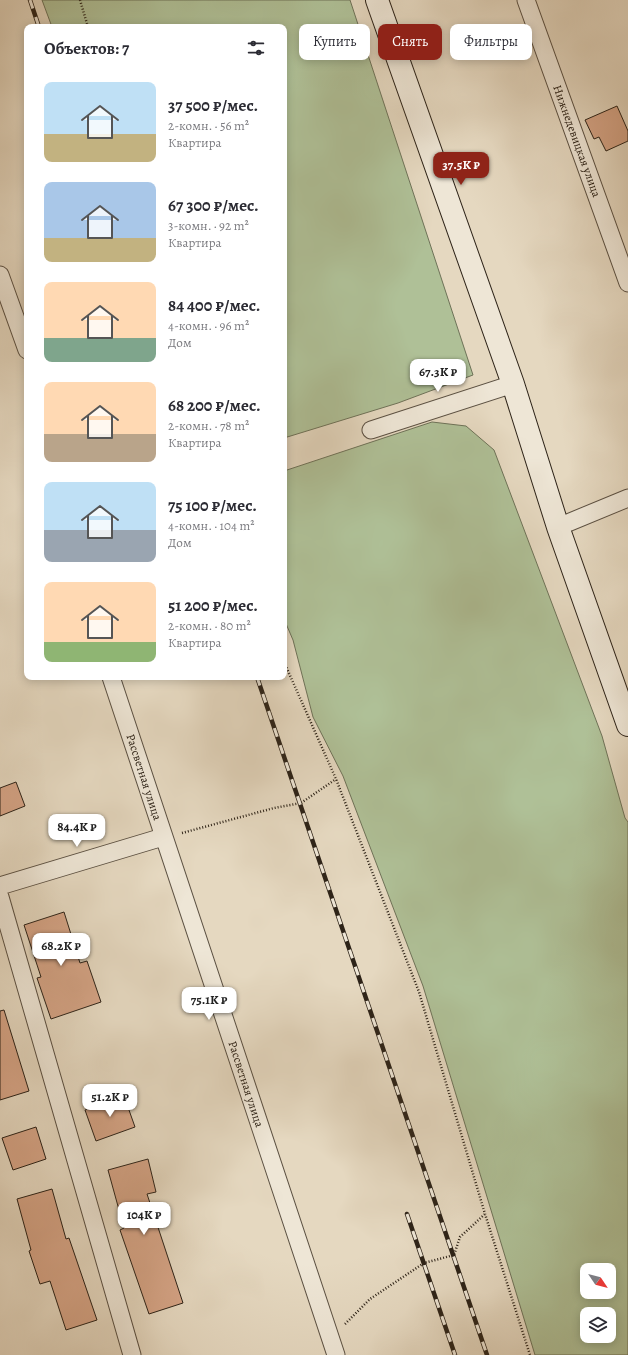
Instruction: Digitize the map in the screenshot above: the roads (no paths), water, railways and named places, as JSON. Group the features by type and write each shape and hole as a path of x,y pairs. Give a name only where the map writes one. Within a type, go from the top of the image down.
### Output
{"street":[{"path":"378,0 513,384 558,527 628,725"},
{"name":"Нижнедевицкая улица","path":"526,0 628,283"},
{"path":"0,275 24,342"},
{"path":"371,430 513,384"},
{"path":"558,527 628,498"},
{"name":"Рассветная улица","path":"112,680 336,1355"},
{"path":"0,886 163,837"},
{"path":"0,897 132,1355"}],"railway":[{"path":"30,0 38,24"},
{"path":"258,680 487,1355"},
{"path":"407,1214 455,1355"}]}
